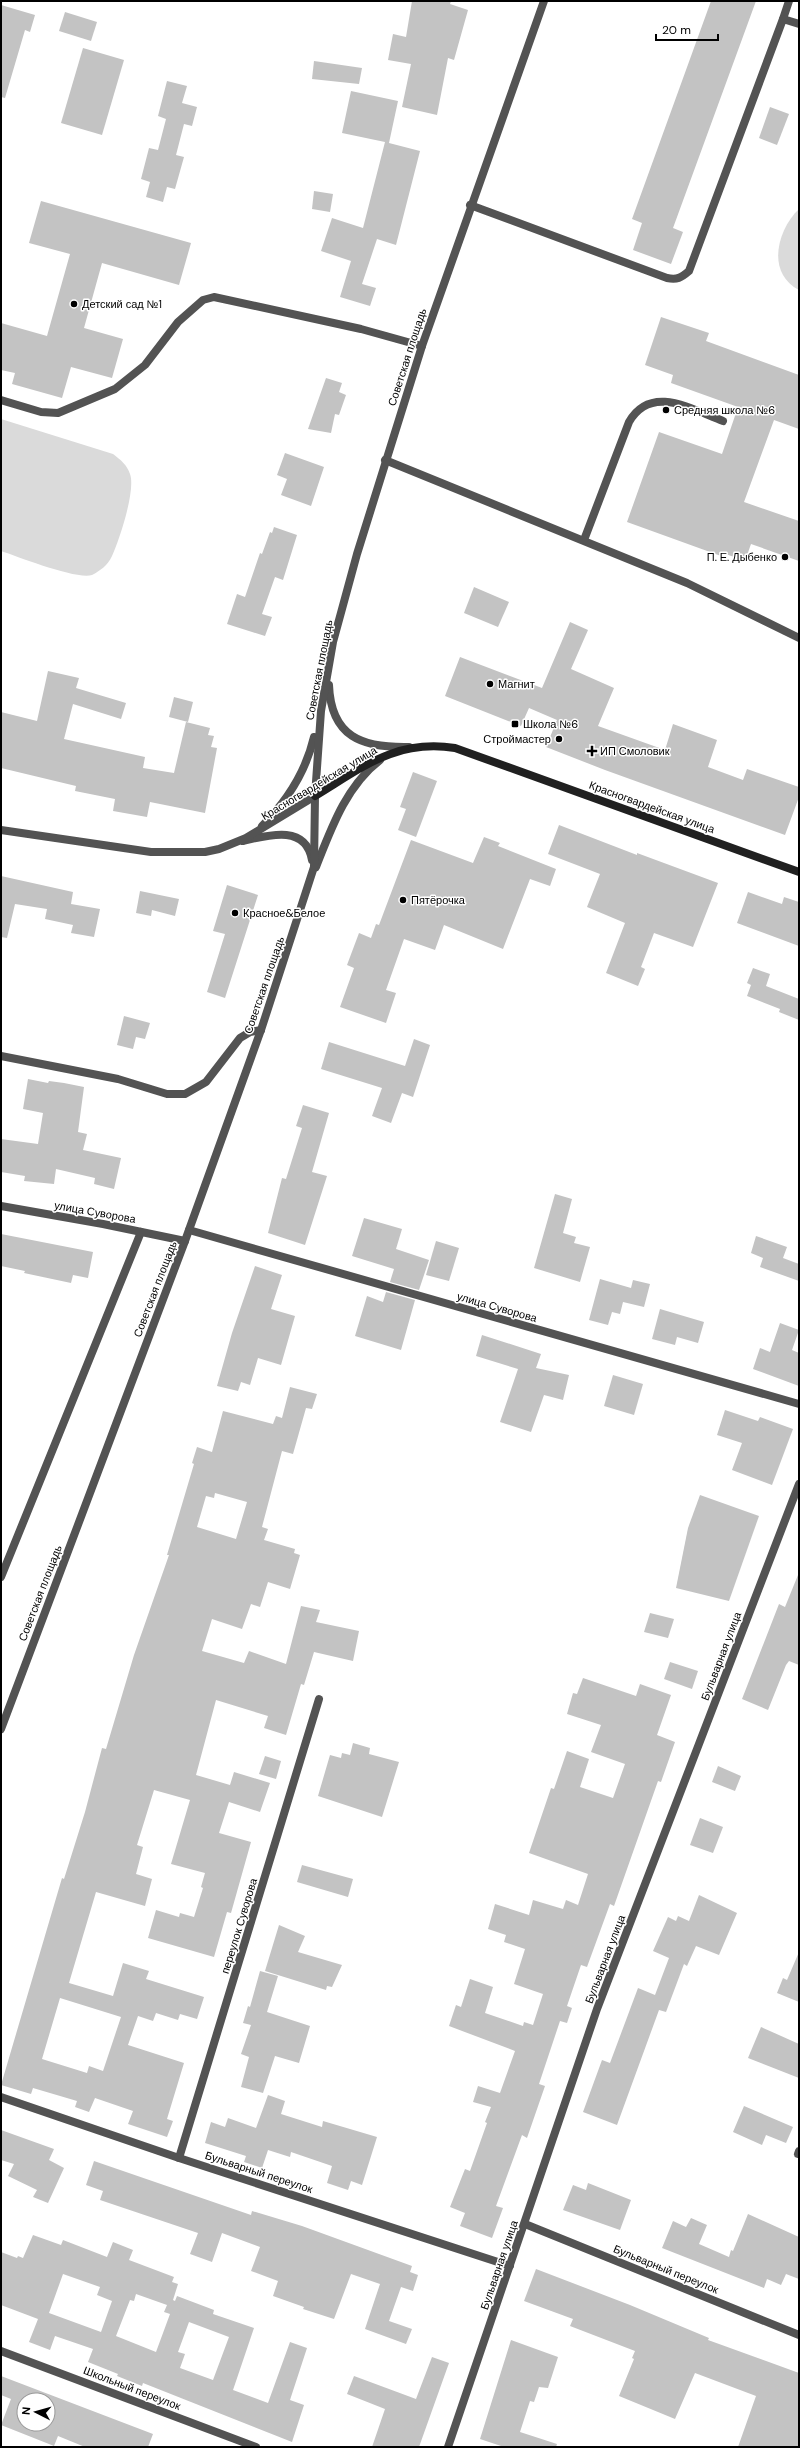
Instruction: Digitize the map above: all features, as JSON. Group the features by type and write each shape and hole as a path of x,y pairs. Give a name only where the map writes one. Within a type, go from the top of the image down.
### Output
{"main road":[{"name":"Красногвардейская улица","path":"315,796 387,755 411,747 440,746 472,753 799,872"}],"street":[{"name":"Советская площадь","path":"1,1729 189,1230 261,1030 314,867 315,796 321,711 330,662 349,582 385,460 422,346 470,205 544,1"},
{"path":"470,205 667,278 675,279 682,277 688,271 789,1"},
{"path":"783,19 799,24"},
{"path":"1,400 41,412 58,413 115,389 145,365 178,322 203,300 214,297 361,329 422,346"},
{"path":"584,540 629,422 640,407 660,401 673,403 723,421"},
{"path":"385,460 687,583 799,638"},
{"path":"330,662 328,681 331,708 342,727 349,734 365,743 387,747 411,747"},
{"path":"246,838 271,817 296,781 309,754 321,711"},
{"path":"308,886 333,824 345,800 365,775 387,755"},
{"name":"Красногвардейская улица","path":"1,830 121,848 176,853 205,852 246,838 315,796"},
{"path":"231,844 275,834 295,836 308,848 314,867"},
{"path":"1,1056 118,1079 166,1094 185,1094 206,1082 240,1038 250,1032 261,1030"},
{"name":"улица Суворова","path":"1,1206 185,1241"},
{"name":"улица Суворова","path":"189,1230 799,1404"},
{"path":"1,1577 141,1232"},
{"name":"Бульварная улица","path":"448,2447 597,2009 799,1484"},
{"name":"переулок Суворова","path":"179,2158 319,1699"},
{"name":"Бульварный переулок","path":"1,2097 179,2158 510,2266"},
{"name":"Бульварный переулок","path":"525,2224 799,2335"},
{"name":"Школьный переулок","path":"1,2351 256,2447"}],"shaded area":[{"path":"799,209 799,290 789,282 782,273 778,251 785,228"},
{"path":"1,419 113,454 127,468 130,474 131,491 126,515 112,556 106,565 98,572 85,576 74,574 1,551"}],"building":[{"path":"412,1 451,1 450,4 468,10 454,60 448,58 437,115 402,107 411,64 388,60 393,34 406,37"},
{"path":"711,1 756,1 673,228 683,232 671,264 633,250 642,223 632,219"},
{"path":"1,5 35,15 30,32 25,30 5,98 1,97"},
{"path":"65,12 97,22 91,41 59,31"},
{"path":"83,48 124,60 102,135 61,123"},
{"path":"314,61 362,68 359,84 312,79"},
{"path":"167,81 187,86 182,103 197,107 192,126 184,124 176,155 184,157 175,189 167,187 163,202 146,197 150,182 141,179 149,148 158,150 166,119 158,116"},
{"path":"351,91 398,101 389,143 420,151 396,245 377,239 362,284 376,288 370,306 340,297 351,261 321,251 332,218 363,228 385,142 342,133"},
{"path":"770,107 789,114 777,145 759,138"},
{"path":"314,191 333,194 330,212 312,209"},
{"name":"Детский сад №1","path":"41,201 191,243 179,285 102,263 84,328 123,339 112,378 71,367 62,398 12,384 15,373 1,370 1,323 47,336 70,254 29,243"},
{"path":"661,317 709,333 706,341 799,375 799,429 774,420 744,502 799,521 799,561 751,544 745,561 723,553 721,556 627,522 659,432 722,454 738,407 671,383 673,375 645,365"},
{"path":"326,378 342,383 339,392 346,395 339,415 335,414 331,433 308,429"},
{"path":"285,453 324,467 311,506 281,495 287,479 277,475"},
{"path":"274,527 297,535 283,580 275,577 262,614 272,617 265,636 227,624 237,594 245,597 260,553 262,554 270,532 272,533"},
{"path":"474,587 509,602 498,627 464,613"},
{"path":"570,622 588,630 571,669 614,688 598,726 665,750 673,724 717,740 708,767 743,780 747,769 799,787 799,797 785,835 546,747 557,720 529,708 521,726 445,696 460,657 542,688"},
{"path":"48,671 79,678 76,688 126,703 121,719 73,704 64,739 145,757 143,768 174,773 186,722 210,728 208,735 214,736 211,747 217,748 205,813 150,802 147,817 113,811 115,799 75,791 76,786 1,768 1,712 37,721"},
{"path":"174,697 193,702 188,722 169,717"},
{"path":"413,772 437,781 416,837 398,830 406,809 400,807"},
{"path":"559,825 637,855 637,853 718,883 693,947 654,933 641,967 645,969 638,986 606,973 625,923 587,907 600,874 548,854"},
{"path":"484,837 500,843 498,846 556,869 550,886 530,879 503,949 444,925 435,950 404,939 386,990 396,993 386,1023 340,1007 354,968 347,965 359,933 371,938 376,924 379,925 411,840 473,863"},
{"path":"1,876 73,892 71,904 100,909 94,937 71,933 73,925 45,919 47,909 15,904 7,938 1,937"},
{"path":"227,885 258,895 225,998 207,992 225,934 213,931"},
{"path":"140,891 179,899 175,916 152,910 151,916 136,913"},
{"path":"748,892 782,904 784,897 799,902 799,946 737,923"},
{"path":"753,968 770,974 766,986 799,999 799,1020 779,1012 780,1009 747,996 751,985 747,983"},
{"path":"124,1016 150,1023 145,1039 136,1037 133,1049 117,1045"},
{"path":"414,1039 430,1045 413,1097 402,1093 391,1123 372,1116 382,1088 321,1069 329,1042 405,1066"},
{"path":"28,1079 84,1087 78,1132 87,1134 83,1150 121,1158 114,1189 94,1184 95,1178 56,1169 54,1184 24,1181 25,1176 1,1172 1,1139 38,1144 43,1113 23,1109"},
{"path":"303,1105 329,1113 312,1172 327,1176 305,1245 268,1233 282,1178 286,1179 302,1128 296,1126"},
{"path":"555,1194 572,1199 563,1233 576,1237 574,1243 590,1247 580,1282 534,1268"},
{"path":"364,1218 402,1229 396,1249 429,1260 419,1290 390,1282 394,1269 352,1256"},
{"path":"1,1234 93,1252 88,1278 73,1275 71,1283 24,1273 25,1271 1,1266"},
{"path":"756,1236 787,1247 783,1258 799,1264 799,1281 760,1267 763,1258 751,1253"},
{"path":"436,1241 459,1248 449,1281 426,1275"},
{"path":"255,1266 282,1275 271,1309 295,1316 281,1365 258,1358 250,1385 241,1382 238,1391 217,1386 232,1333"},
{"path":"600,1279 631,1288 633,1280 650,1284 644,1307 623,1302 620,1314 612,1312 608,1325 589,1320"},
{"path":"386,1292 415,1300 401,1350 355,1336 367,1296 383,1302"},
{"path":"660,1309 704,1322 698,1343 677,1337 675,1345 652,1339"},
{"path":"780,1323 799,1330 792,1350 799,1353 799,1386 753,1369 760,1348 770,1352"},
{"path":"482,1335 541,1354 536,1368 569,1375 563,1400 544,1395 531,1432 500,1422 518,1369 476,1356"},
{"path":"613,1375 643,1384 634,1415 604,1406"},
{"path":"290,1387 317,1394 312,1409 306,1408 293,1454 282,1451 262,1527 268,1529 264,1540 295,1549 294,1553 300,1555 290,1589 268,1582 260,1607 251,1604 242,1629 212,1619 202,1651 244,1663 249,1651 286,1664 301,1606 320,1610 316,1622 359,1631 353,1661 314,1652 304,1685 301,1684 286,1735 264,1728 268,1716 216,1700 196,1775 230,1785 234,1772 270,1783 260,1812 229,1802 219,1833 251,1842 231,1913 227,1912 214,1957 148,1938 156,1910 179,1917 180,1913 194,1917 203,1888 201,1887 205,1873 171,1864 190,1800 154,1790 137,1845 143,1847 136,1874 152,1879 145,1906 96,1892 69,1983 113,1996 123,1963 149,1971 146,1979 204,1997 197,2019 180,2014 178,2020 156,2013 153,2021 138,2016 128,2045 184,2063 167,2119 173,2121 167,2137 128,2124 133,2111 95,2098 89,2112 75,2107 77,2101 33,2088 31,2094 1,2085 62,1878 64,1879 85,1812 102,1748 106,1749 134,1655 169,1555 167,1555 194,1464 192,1463 197,1447 212,1452 223,1411 273,1424 276,1416 282,1418","holes":["215,1493 247,1502 236,1539 197,1527 206,1496 214,1498","60,1998 121,2017 103,2071 89,2066 87,2073 42,2059"]},
{"path":"725,1410 758,1421 760,1417 793,1429 772,1485 732,1470 742,1443 717,1435"},
{"path":"700,1495 759,1516 729,1601 676,1588 688,1528"},
{"path":"798,1575 799,1665 789,1661 786,1665 768,1710 742,1699 779,1604 785,1607"},
{"path":"650,1613 674,1619 668,1638 644,1632"},
{"path":"670,1662 698,1671 692,1689 664,1679"},
{"path":"583,1678 636,1696 640,1684 671,1695 657,1735 675,1742 661,1782 658,1781 614,1906 610,1904 587,1967 581,1965 567,2006 572,2008 567,2023 560,2021 539,2084 545,2086 527,2138 522,2135 496,2206 503,2208 492,2238 460,2226 465,2213 450,2207 465,2169 470,2171 491,2107 473,2102 478,2086 500,2093 515,2051 449,2026 456,2005 461,2007 470,1979 493,1987 485,2013 523,2026 524,2022 533,2025 543,1994 514,1984 525,1949 504,1942 506,1935 488,1929 495,1904 529,1915 533,1900 563,1909 566,1900 578,1905 588,1874 529,1853 551,1788 554,1789 567,1751 589,1759 580,1787 613,1798 625,1764 591,1752 601,1725 567,1714 573,1693 577,1694"},
{"path":"353,1743 370,1748 369,1754 399,1762 382,1817 318,1796 330,1755 341,1758 342,1753 350,1755"},
{"path":"265,1756 281,1761 276,1779 259,1774"},
{"path":"718,1766 741,1776 735,1791 712,1782"},
{"path":"700,1818 723,1827 713,1853 690,1845"},
{"path":"302,1865 353,1879 348,1897 297,1882"},
{"path":"699,1895 737,1913 719,1955 696,1946 687,1966 684,1964 666,2012 659,2010 617,2125 583,2112 602,2060 610,2063 638,1988 655,1995 669,1958 653,1951 668,1917 676,1921 678,1916 689,1921"},
{"path":"279,1925 305,1936 298,1952 342,1965 332,1987 327,1986 326,1990 265,1971"},
{"path":"799,1952 799,2002 777,1993 783,1978 787,1980"},
{"path":"260,1971 278,1976 267,2012 310,2026 299,2063 275,2056 263,2093 241,2087 249,2057 241,2054 251,2025 243,2023 248,2006 250,2007"},
{"path":"761,2027 799,2044 799,2078 748,2058"},
{"path":"268,2095 285,2101 281,2114 322,2127 323,2121 377,2137 362,2185 351,2181 348,2190 327,2183 332,2166 291,2152 290,2157 268,2150 262,2168 244,2162 246,2156 205,2143 211,2122 225,2127 228,2118 256,2128"},
{"path":"744,2106 793,2127 786,2143 766,2135 762,2145 733,2132"},
{"path":"1,2130 54,2149 49,2160 64,2168 48,2203 33,2197 37,2190 8,2176 14,2164 1,2160"},
{"path":"94,2161 251,2215 252,2211 302,2226 412,2266 410,2272 418,2275 413,2291 401,2287 389,2321 412,2329 406,2344 365,2329 380,2284 351,2274 334,2319 303,2309 304,2307 273,2296 278,2281 251,2271 260,2247 222,2233 212,2262 190,2254 198,2233 100,2200 103,2191 86,2185"},
{"path":"588,2183 631,2200 620,2230 563,2210 573,2185 586,2190"},
{"path":"748,2214 799,2237 799,2279 786,2274 781,2285 767,2279 764,2288 662,2248 673,2221 686,2227 691,2218 707,2225 699,2244 729,2257 731,2250 733,2251"},
{"path":"33,2235 61,2245 63,2240 107,2257 113,2242 133,2250 129,2260 174,2277 172,2282 178,2284 173,2300 175,2301 177,2296 214,2310 213,2314 254,2328 233,2390 268,2403 290,2342 307,2348 290,2400 304,2405 292,2442 143,2383 142,2386 117,2376 118,2374 88,2362 93,2349 55,2336 50,2350 29,2342 38,2319 1,2305 1,2252 17,2258 18,2256 23,2258","holes":["63,2274 100,2287 97,2295 112,2301 101,2332 49,2313","136,2294 167,2305 164,2312 170,2314 156,2352 116,2336 130,2300 134,2301","189,2322 229,2337 213,2380 180,2368 185,2354 178,2352"]},
{"path":"536,2269 630,2305 709,2338 708,2340 799,2373 799,2447 738,2447 756,2396 695,2373 675,2419 619,2396 634,2359 632,2358 635,2351 570,2326 573,2319 524,2301"},
{"path":"511,2340 558,2357 548,2388 539,2387 534,2402 530,2401 520,2432 557,2444 556,2447 504,2447 480,2439"},
{"path":"432,2357 449,2363 419,2447 372,2447 385,2409 347,2394 354,2376 416,2399"},
{"path":"1,2376 43,2392 16,2392 16,2431 1,2425 11,2399 1,2395"},
{"path":"56,2397 153,2434 148,2447 85,2447 58,2436 54,2446 19,2432 56,2432"}],"place":[{"name":"Детский сад №1","path":"74,304"},
{"name":"Средняя школа №6","path":"666,410"},
{"name":"П. Е. Дыбенко","path":"785,557"},
{"name":"Магнит","path":"490,684"},
{"name":"Школа №6","path":"515,724"},
{"name":"Строймастер","path":"559,739"},
{"name":"ИП Смоловик","path":"592,751"},
{"name":"Пятёрочка","path":"403,900"},
{"name":"Красное&Белое","path":"235,913"}]}
